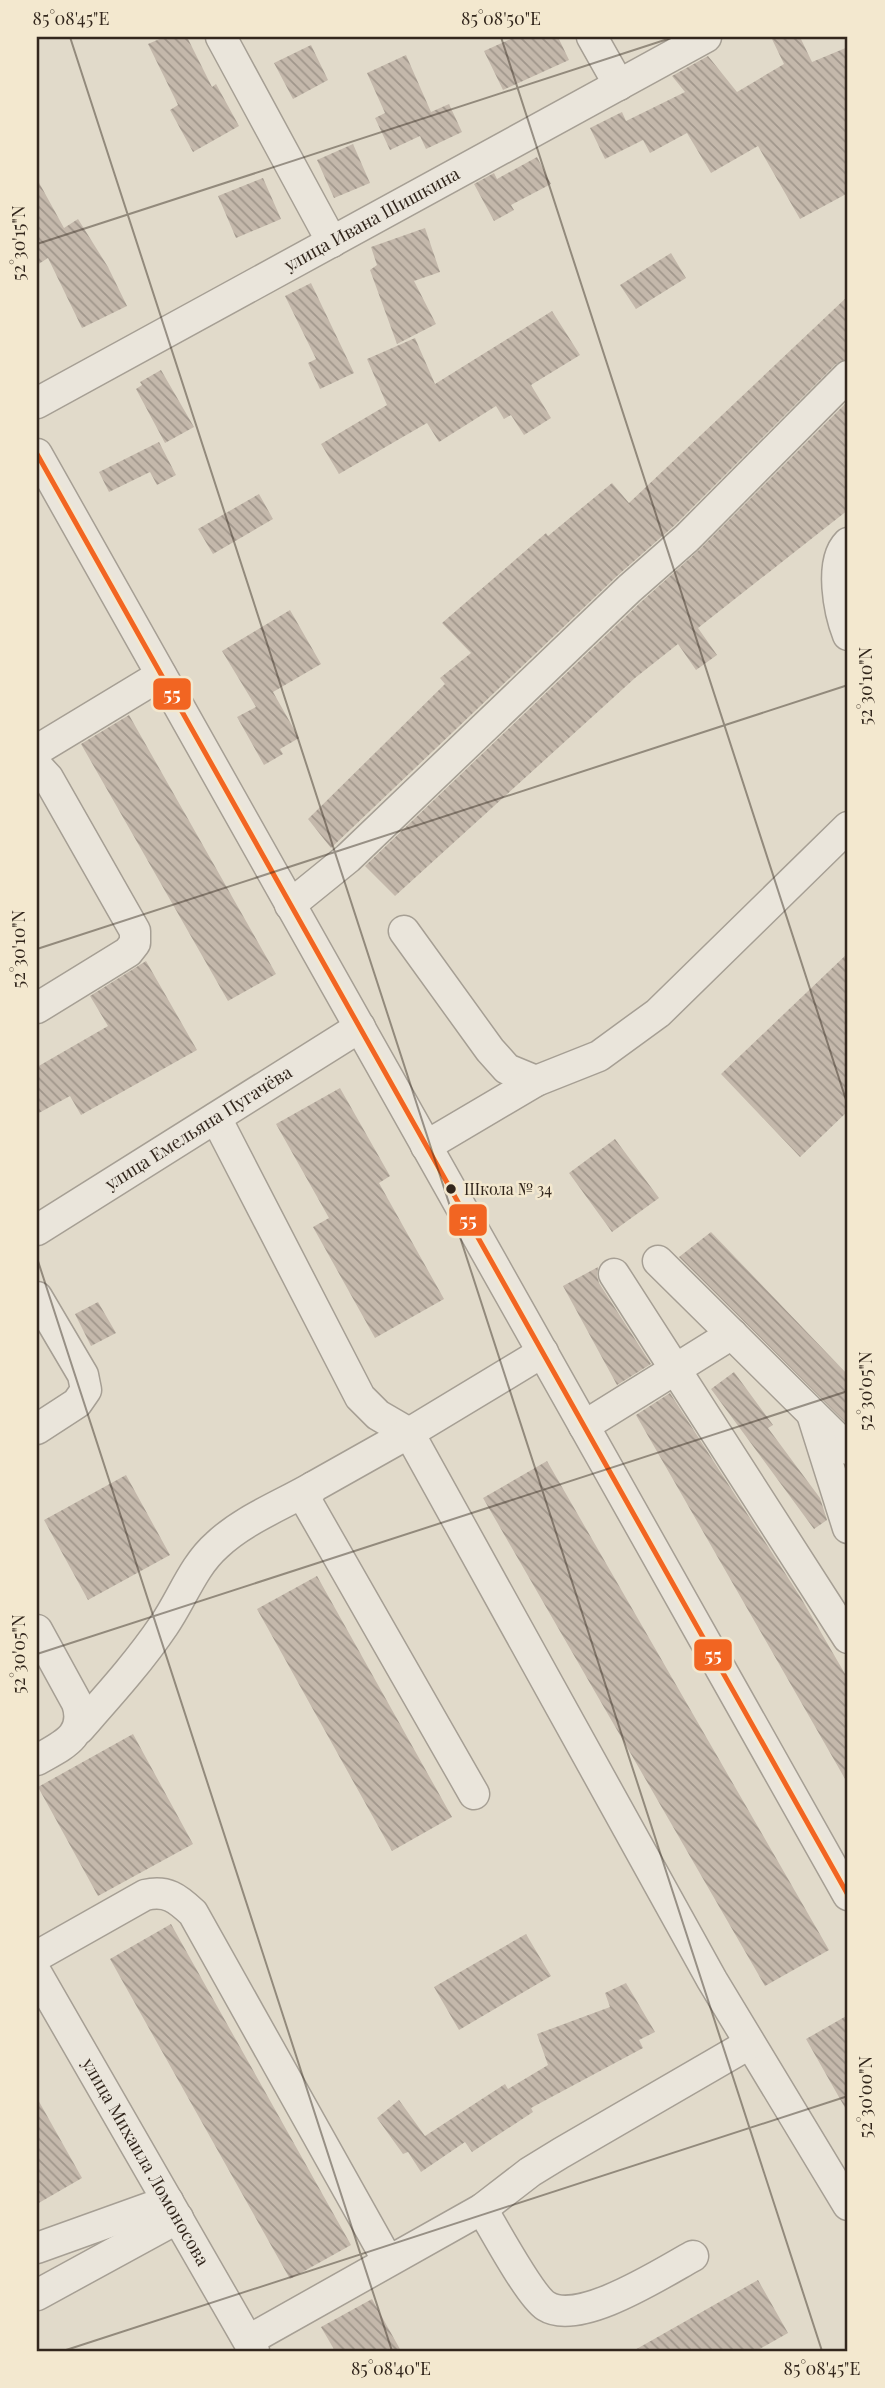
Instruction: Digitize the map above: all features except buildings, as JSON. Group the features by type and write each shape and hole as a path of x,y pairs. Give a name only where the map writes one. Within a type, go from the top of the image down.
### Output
{"street":[{"path":"221,37 332,242"},
{"path":"592,37 618,85"},
{"name":"улица Ивана Шишкина","path":"37,403 706,37"},
{"path":"290,905 348,858 581,634 687,538 848,376"},
{"path":"37,454 848,1895"},
{"path":"848,543 839,560 837,579 841,612 848,635"},
{"path":"37,750 161,675"},
{"path":"37,766 48,778 135,931 135,943 128,952 37,1008"},
{"path":"426,1146 536,1081 599,1056 657,1013 848,827"},
{"path":"404,931 490,1050 507,1069 536,1081"},
{"name":"улица Емельяна Пугачёва","path":"37,1230 360,1027"},
{"path":"216,1118 360,1397 378,1415 410,1433 592,1766 749,2044 848,2205"},
{"path":"658,1261 848,1449"},
{"path":"614,1274 848,1638"},
{"path":"37,1297 83,1375 86,1390 77,1404 37,1429"},
{"path":"584,1426 732,1334"},
{"path":"37,1760 69,1740 128,1673 165,1624 206,1555 219,1542 410,1433 543,1352"},
{"path":"812,1413 848,1528"},
{"path":"313,1487 307,1502 474,1794"},
{"path":"37,1630 78,1703 81,1715 79,1728"},
{"path":"37,1956 145,1895 158,1892 172,1895 182,1902 193,1913 388,2261"},
{"name":"улица Михаила Ломоносова","path":"37,1974 251,2346"},
{"path":"251,2346 388,2261 482,2208 530,2172 561,2153 749,2044"},
{"path":"482,2208 533,2291 545,2306 557,2311 573,2312 594,2307 693,2256"},
{"path":"37,2248 173,2209"},
{"path":"37,2294 173,2209"}],"transit line":[{"name":"55","path":"37,454 848,1895"}],"place":[{"name":"Школа № 34","path":"451,1189"}]}
